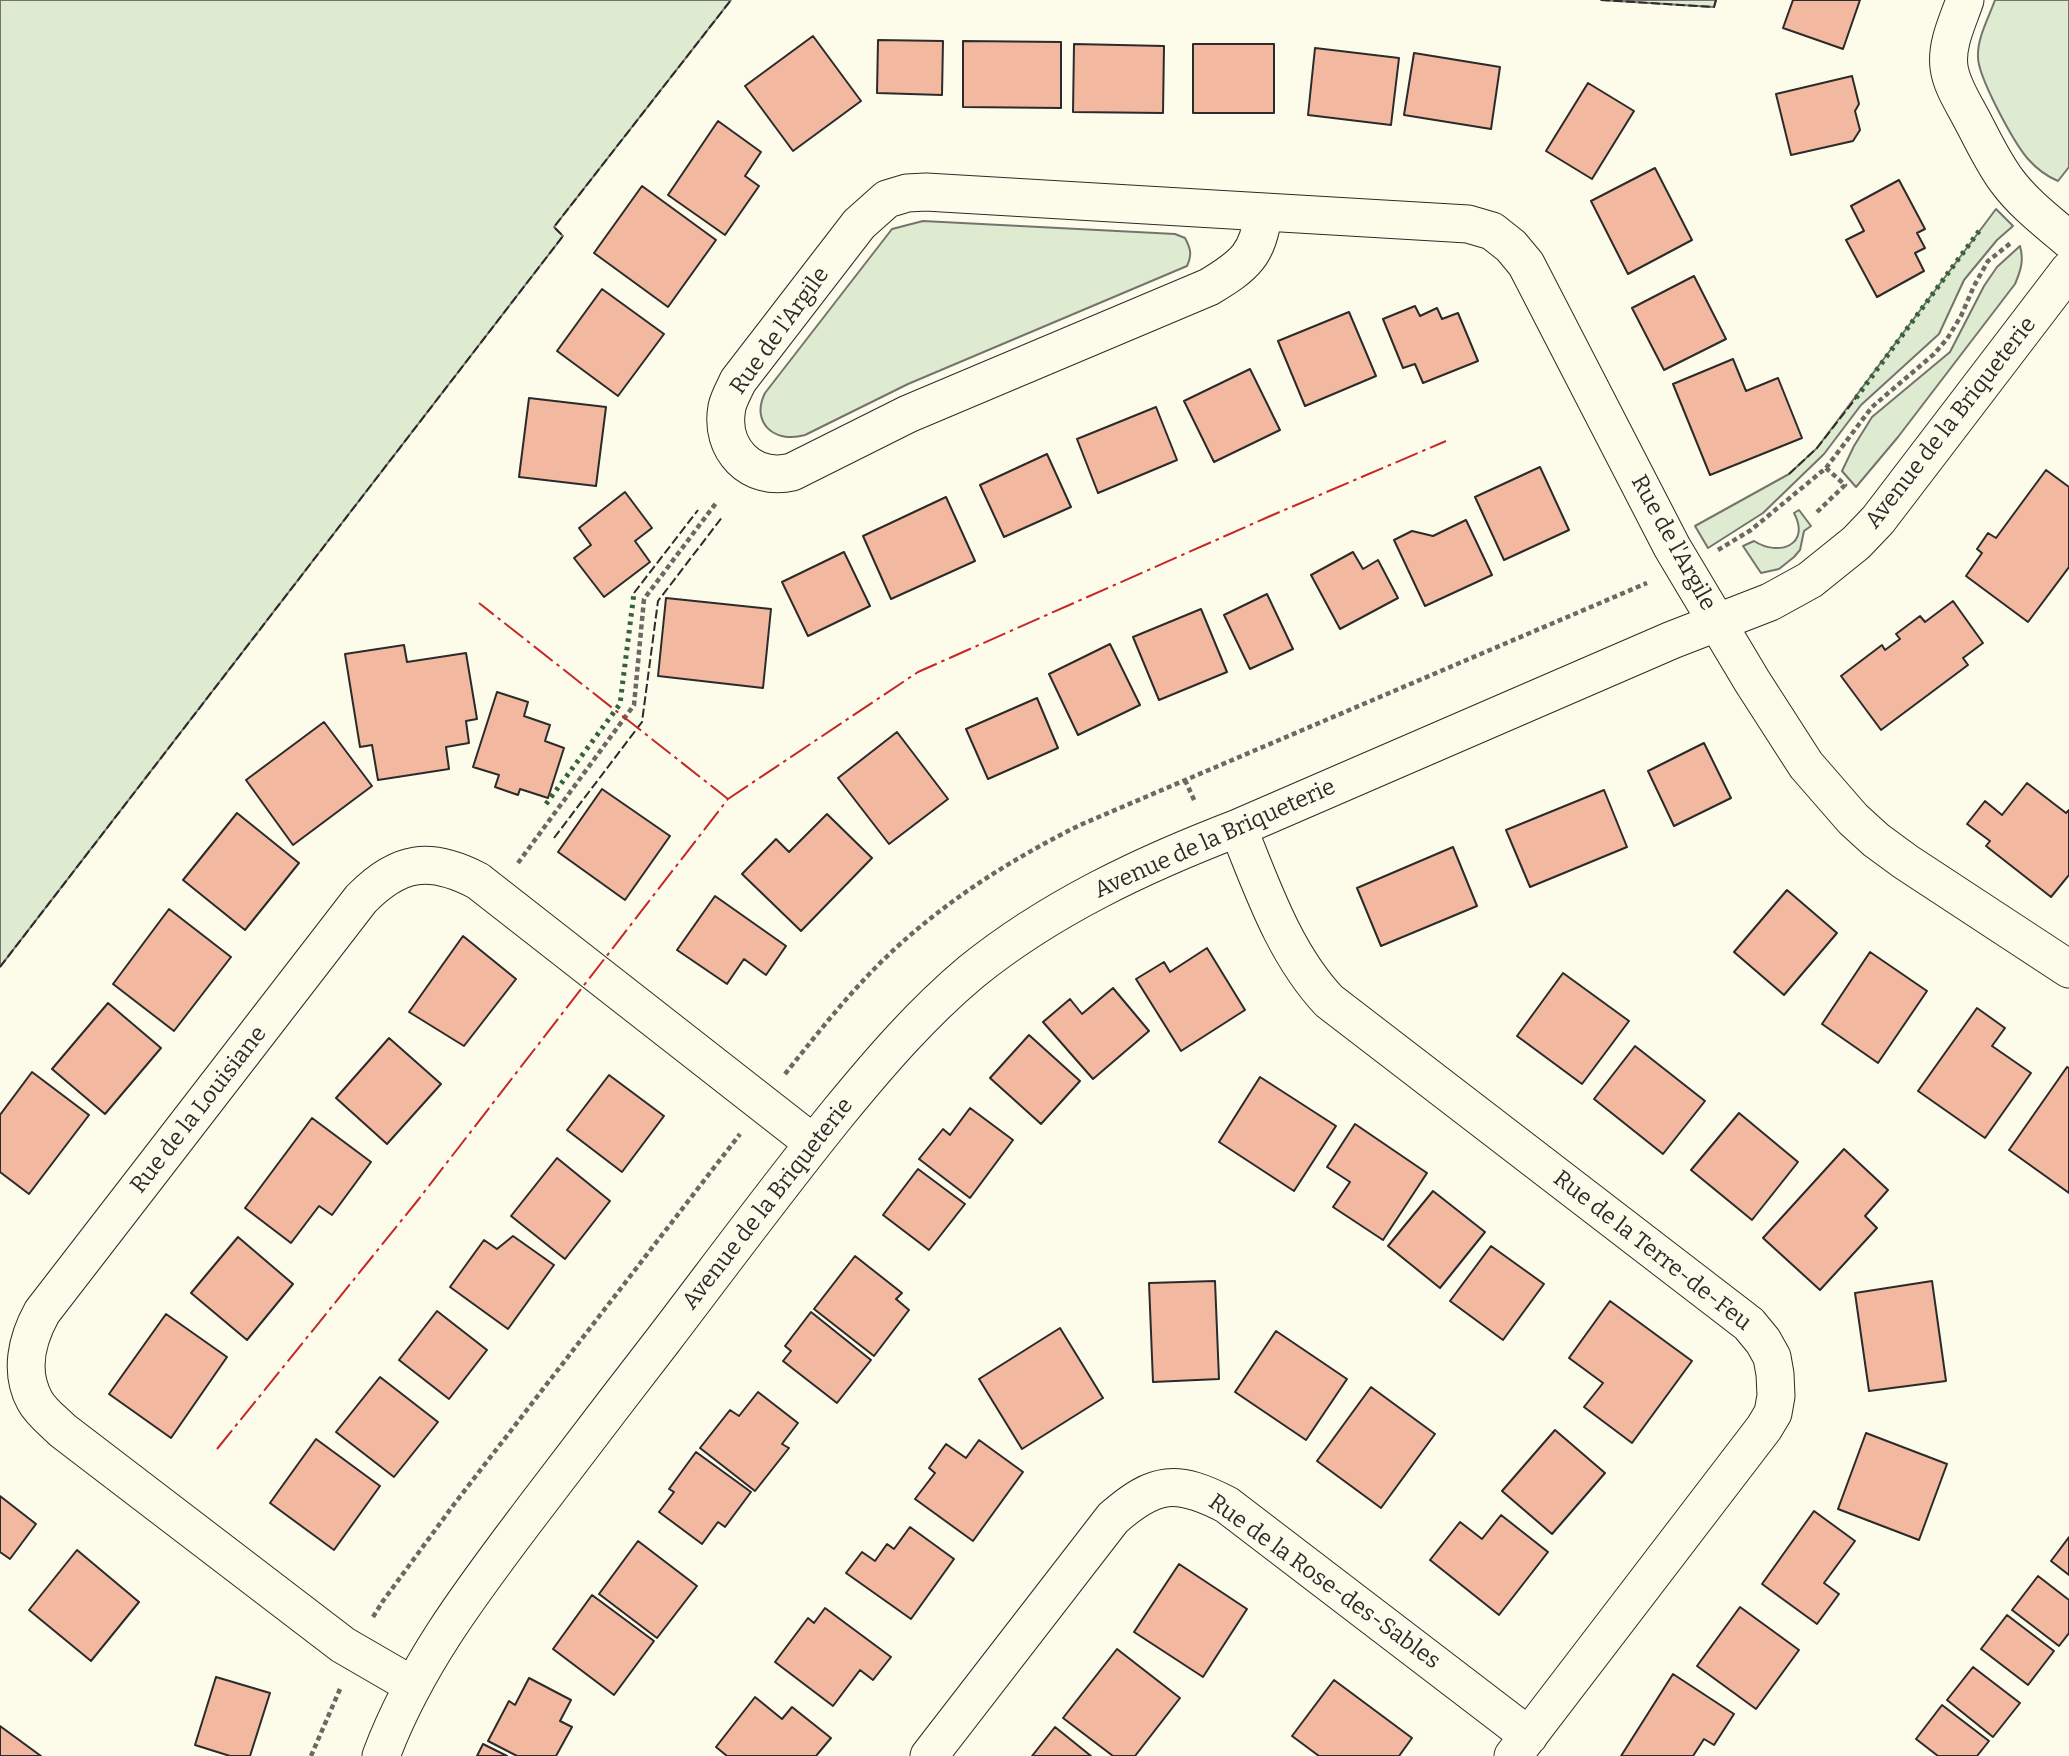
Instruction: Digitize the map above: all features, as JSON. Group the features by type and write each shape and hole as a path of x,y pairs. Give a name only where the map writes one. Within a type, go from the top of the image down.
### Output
{"street":[{"path":"1965,0 1949,52 1949,69 1955,87 2009,183 2069,240"},
{"name":"Rue de l'Argile","path":"1263,213 1258,244 1248,258 1229,275 1209,287 908,414 792,472 765,474 752,468 740,459 730,443 727,408 738,381 859,224 887,200 907,193 1438,220 1492,231 1511,246 1526,264 1672,547 1806,765 1853,819 1876,840 2069,969"},
{"name":"Avenue de la Briqueterie","path":"382,1756 412,1685 429,1655 500,1553 813,1143 882,1059 950,990 1037,924 1170,854 1238,828 1672,640 1770,602 1810,580 1856,543 1896,497 2069,270"},
{"name":"Rue de la Terre-de-Feu","path":"1238,828 1287,940 1314,985 1329,1001 1749,1324 1772,1357 1776,1396 1773,1413 1764,1428 1521,1746"},
{"name":"Rue de la Louisiane","path":"412,1685 343,1645 62,1430 47,1415 35,1402 28,1384 26,1365 28,1345 42,1312 361,899 387,876 402,869 441,866 478,881 813,1143"},
{"name":"Rue de la Rose-des-Sables","path":"929,1756 1113,1518 1133,1501 1153,1490 1178,1487 1203,1492 1227,1505 1521,1746"}],"path":[{"path":"1733,541 1751,530 1826,468 1872,407 1934,354 1961,316 1973,286 1988,261 2017,238"},
{"path":"1817,512 1845,485 1826,468"},
{"path":"512,870 634,705 644,599 716,503"},
{"path":"782,1077 849,996 899,945 961,895 1033,848 1080,825 1650,582"},
{"path":"367,1627 455,1503 743,1130"},
{"path":"311,1756 341,1685"}],"green space":[{"path":"0,0 731,0 554,227 563,236 0,967"},
{"path":"1601,0 1716,0 1714,7"},
{"path":"1995,0 2069,0 2069,167 2058,181 2038,169 2022,151 1984,79 1978,50"},
{"path":"1996,209 2013,226 1997,240 1964,280 1939,334 1861,405 1824,454 1763,513 1708,548 1695,526 1789,474 1817,448"},
{"path":"923,221 1175,234 1185,238 1190,255 1187,266 908,384 805,435 784,436 768,429 761,413 765,393 892,229"},
{"path":"2020,246 2021,265 2015,284 1898,437 1856,487 1842,471 1872,417 1950,352 1984,286 1997,267"},
{"path":"1799,510 1811,526 1804,531 1800,550 1779,569 1761,573 1743,546 1754,541 1773,548 1790,545 1798,533 1794,513"}],"building":[{"path":"1793,0 1860,0 1843,49 1783,28"},
{"path":"813,36 861,101 793,151 745,86"},
{"path":"878,40 943,41 942,95 877,93"},
{"path":"963,41 1061,42 1061,108 963,107"},
{"path":"1074,44 1164,46 1163,113 1073,112"},
{"path":"1193,44 1274,44 1274,113 1193,113"},
{"path":"1315,48 1399,58 1391,125 1308,115"},
{"path":"1414,53 1500,67 1491,129 1404,115"},
{"path":"1852,76 1859,104 1855,111 1860,130 1853,141 1791,155 1776,94"},
{"path":"1588,83 1634,111 1592,179 1546,151"},
{"path":"718,121 761,152 745,176 759,186 725,235 668,195"},
{"path":"1655,168 1692,240 1628,274 1591,201"},
{"path":"1899,180 1925,229 1917,233 1925,248 1915,253 1924,271 1877,297 1846,240 1864,231 1851,206"},
{"path":"642,186 716,240 668,307 594,253"},
{"path":"1694,276 1726,339 1664,370 1632,308"},
{"path":"602,289 664,334 618,396 557,351"},
{"path":"1415,306 1420,316 1437,308 1442,319 1458,313 1478,361 1423,383 1415,364 1403,368 1383,319"},
{"path":"1349,312 1376,376 1305,406 1278,341"},
{"path":"1733,359 1746,391 1778,378 1802,438 1710,475 1673,384"},
{"path":"1250,369 1280,430 1214,462 1184,401"},
{"path":"529,398 606,407 596,486 519,477"},
{"path":"1156,407 1177,460 1098,493 1077,439"},
{"path":"1047,454 1071,507 1004,537 980,485"},
{"path":"1540,467 1569,530 1504,560 1475,497"},
{"path":"2046,470 2069,487 2069,567 2028,622 1966,576 1982,553 1977,549 1988,533 1996,538"},
{"path":"625,492 652,528 635,541 650,562 604,597 574,558 591,545 579,528"},
{"path":"946,497 975,561 891,599 863,536"},
{"path":"1466,520 1492,575 1425,606 1394,540 1412,531 1433,536"},
{"path":"844,552 870,606 808,636 782,582"},
{"path":"1353,552 1363,569 1378,560 1398,598 1340,629 1311,575"},
{"path":"1267,594 1293,649 1250,669 1224,615"},
{"path":"666,598 771,609 763,688 658,676"},
{"path":"1953,601 1983,643 1963,658 1968,665 1881,730 1841,676 1882,645 1885,650 1900,639 1896,634 1920,616 1925,622"},
{"path":"1201,609 1227,672 1159,700 1133,637"},
{"path":"1110,644 1140,705 1078,735 1049,674"},
{"path":"404,645 407,662 466,653 477,719 466,721 469,743 446,747 449,769 378,780 372,745 360,747 345,654"},
{"path":"497,692 528,702 524,716 550,725 545,741 564,748 548,798 520,789 518,795 495,787 499,775 473,767"},
{"path":"1037,698 1058,748 988,779 966,729"},
{"path":"324,722 372,786 293,845 246,780"},
{"path":"897,732 948,799 889,844 838,778"},
{"path":"1704,743 1731,798 1674,826 1648,771"},
{"path":"2027,783 2066,813 2069,810 2069,875 2051,897 1986,846 1990,841 1967,824 1985,801 2002,815"},
{"path":"602,789 670,836 625,900 558,852"},
{"path":"1604,790 1627,847 1530,887 1506,830"},
{"path":"237,813 299,863 245,930 183,880"},
{"path":"827,814 872,858 801,931 742,874 776,839 789,852"},
{"path":"1453,847 1477,906 1381,946 1357,888"},
{"path":"1787,890 1837,933 1784,995 1734,952"},
{"path":"715,896 786,946 766,975 744,959 727,984 677,950"},
{"path":"169,909 231,957 174,1031 113,984"},
{"path":"463,936 516,979 464,1046 409,1012"},
{"path":"1207,948 1245,1010 1181,1051 1136,979 1164,962 1170,972"},
{"path":"1870,952 1927,991 1878,1063 1822,1024"},
{"path":"1563,973 1629,1021 1582,1084 1517,1036"},
{"path":"1113,988 1149,1031 1093,1079 1043,1022 1070,999 1082,1014"},
{"path":"108,1003 161,1048 105,1114 52,1069"},
{"path":"1977,1008 2005,1028 1992,1046 2031,1073 1985,1138 1918,1091"},
{"path":"1029,1035 1080,1081 1041,1124 990,1078"},
{"path":"389,1038 441,1084 387,1144 336,1098"},
{"path":"1635,1046 1705,1101 1663,1154 1594,1099"},
{"path":"2067,1067 2069,1068 2069,1193 2009,1150"},
{"path":"32,1072 89,1115 29,1194 0,1172 0,1115"},
{"path":"609,1075 664,1116 622,1172 567,1130"},
{"path":"1260,1077 1336,1126 1294,1191 1219,1142"},
{"path":"970,1108 1013,1140 970,1198 919,1159 943,1129 950,1135"},
{"path":"1739,1113 1798,1162 1752,1220 1691,1170"},
{"path":"312,1118 371,1162 332,1215 319,1206 291,1243 245,1208"},
{"path":"1355,1124 1427,1173 1383,1240 1333,1207 1350,1182 1327,1167"},
{"path":"1844,1149 1888,1190 1865,1216 1877,1228 1820,1290 1763,1238"},
{"path":"557,1158 610,1201 565,1259 511,1216"},
{"path":"918,1169 965,1204 929,1250 883,1215"},
{"path":"1433,1191 1485,1232 1440,1288 1388,1246"},
{"path":"513,1236 554,1265 508,1329 450,1287 484,1240 497,1249"},
{"path":"238,1237 293,1284 247,1340 191,1293"},
{"path":"1491,1246 1544,1284 1503,1340 1450,1301"},
{"path":"855,1256 902,1293 896,1299 909,1310 874,1356 814,1309"},
{"path":"1215,1281 1219,1379 1153,1382 1149,1283"},
{"path":"1932,1281 1946,1381 1869,1391 1855,1293"},
{"path":"1610,1301 1692,1361 1632,1443 1584,1407 1603,1383 1569,1358"},
{"path":"437,1311 487,1350 449,1399 399,1360"},
{"path":"811,1312 871,1360 837,1403 783,1361 791,1351 785,1346"},
{"path":"166,1314 227,1357 171,1438 109,1394"},
{"path":"1060,1328 1103,1398 1022,1449 979,1379"},
{"path":"1276,1331 1347,1379 1306,1440 1235,1392"},
{"path":"380,1377 438,1422 394,1477 336,1432"},
{"path":"1371,1387 1435,1434 1381,1508 1317,1461"},
{"path":"758,1392 798,1423 782,1444 789,1448 755,1491 700,1448 730,1410 739,1416"},
{"path":"1555,1430 1605,1473 1552,1534 1502,1491"},
{"path":"1866,1433 1947,1464 1919,1540 1838,1509"},
{"path":"316,1439 380,1486 334,1550 270,1503"},
{"path":"979,1440 1023,1472 973,1541 915,1499 935,1473 929,1468 946,1444 966,1458"},
{"path":"696,1452 751,1492 725,1527 718,1522 702,1544 659,1512 674,1492 669,1489"},
{"path":"0,1496 36,1524 10,1559 0,1552"},
{"path":"1814,1511 1855,1541 1824,1583 1839,1594 1817,1624 1762,1584"},
{"path":"1501,1515 1548,1552 1499,1615 1430,1560 1460,1522 1482,1539"},
{"path":"910,1527 954,1559 911,1619 846,1573 862,1552 875,1561 887,1544 894,1549"},
{"path":"2069,1537 2069,1575 2051,1561"},
{"path":"638,1541 697,1586 657,1638 599,1594"},
{"path":"77,1550 139,1602 91,1661 29,1610"},
{"path":"1179,1564 1247,1609 1203,1677 1134,1632"},
{"path":"2038,1576 2069,1600 2069,1633 2059,1646 2012,1610"},
{"path":"592,1595 654,1641 614,1695 553,1649"},
{"path":"1740,1607 1799,1650 1756,1709 1697,1666"},
{"path":"825,1608 891,1657 873,1680 860,1670 833,1706 775,1662 808,1618 814,1623"},
{"path":"2007,1615 2054,1651 2028,1685 1981,1649"},
{"path":"1117,1649 1180,1698 1135,1756 1113,1756 1063,1718"},
{"path":"1973,1667 2020,1703 1993,1737 1947,1700"},
{"path":"1673,1674 1734,1714 1714,1745 1704,1739 1693,1756 1621,1756"},
{"path":"216,1677 270,1693 250,1756 230,1756 195,1745"},
{"path":"529,1678 571,1700 560,1721 572,1727 556,1756 517,1756 488,1741 509,1701 515,1705"},
{"path":"1334,1680 1412,1738 1399,1756 1319,1756 1292,1736"},
{"path":"755,1697 782,1719 792,1707 831,1738 816,1756 727,1756 716,1747"},
{"path":"1942,1705 1989,1741 1977,1756 1938,1756 1916,1739"},
{"path":"0,1726 41,1756 0,1756"},
{"path":"1055,1727 1091,1756 1032,1756"},
{"path":"483,1744 507,1756 477,1756"}],"hedge":[{"path":"1856,398 1982,227"},
{"path":"546,804 620,704 634,593"}],"fence":[{"path":"0,967 563,236 554,227 731,0"},
{"path":"1601,0 1714,7 1716,0"},
{"path":"1789,474 1817,448 1856,398"},
{"path":"634,593 698,510"},
{"path":"554,838 642,722 658,601 723,516"}],"power":[{"path":"728,799 918,672 1446,441"},
{"path":"217,1449 418,1200 728,799 479,603"}]}
